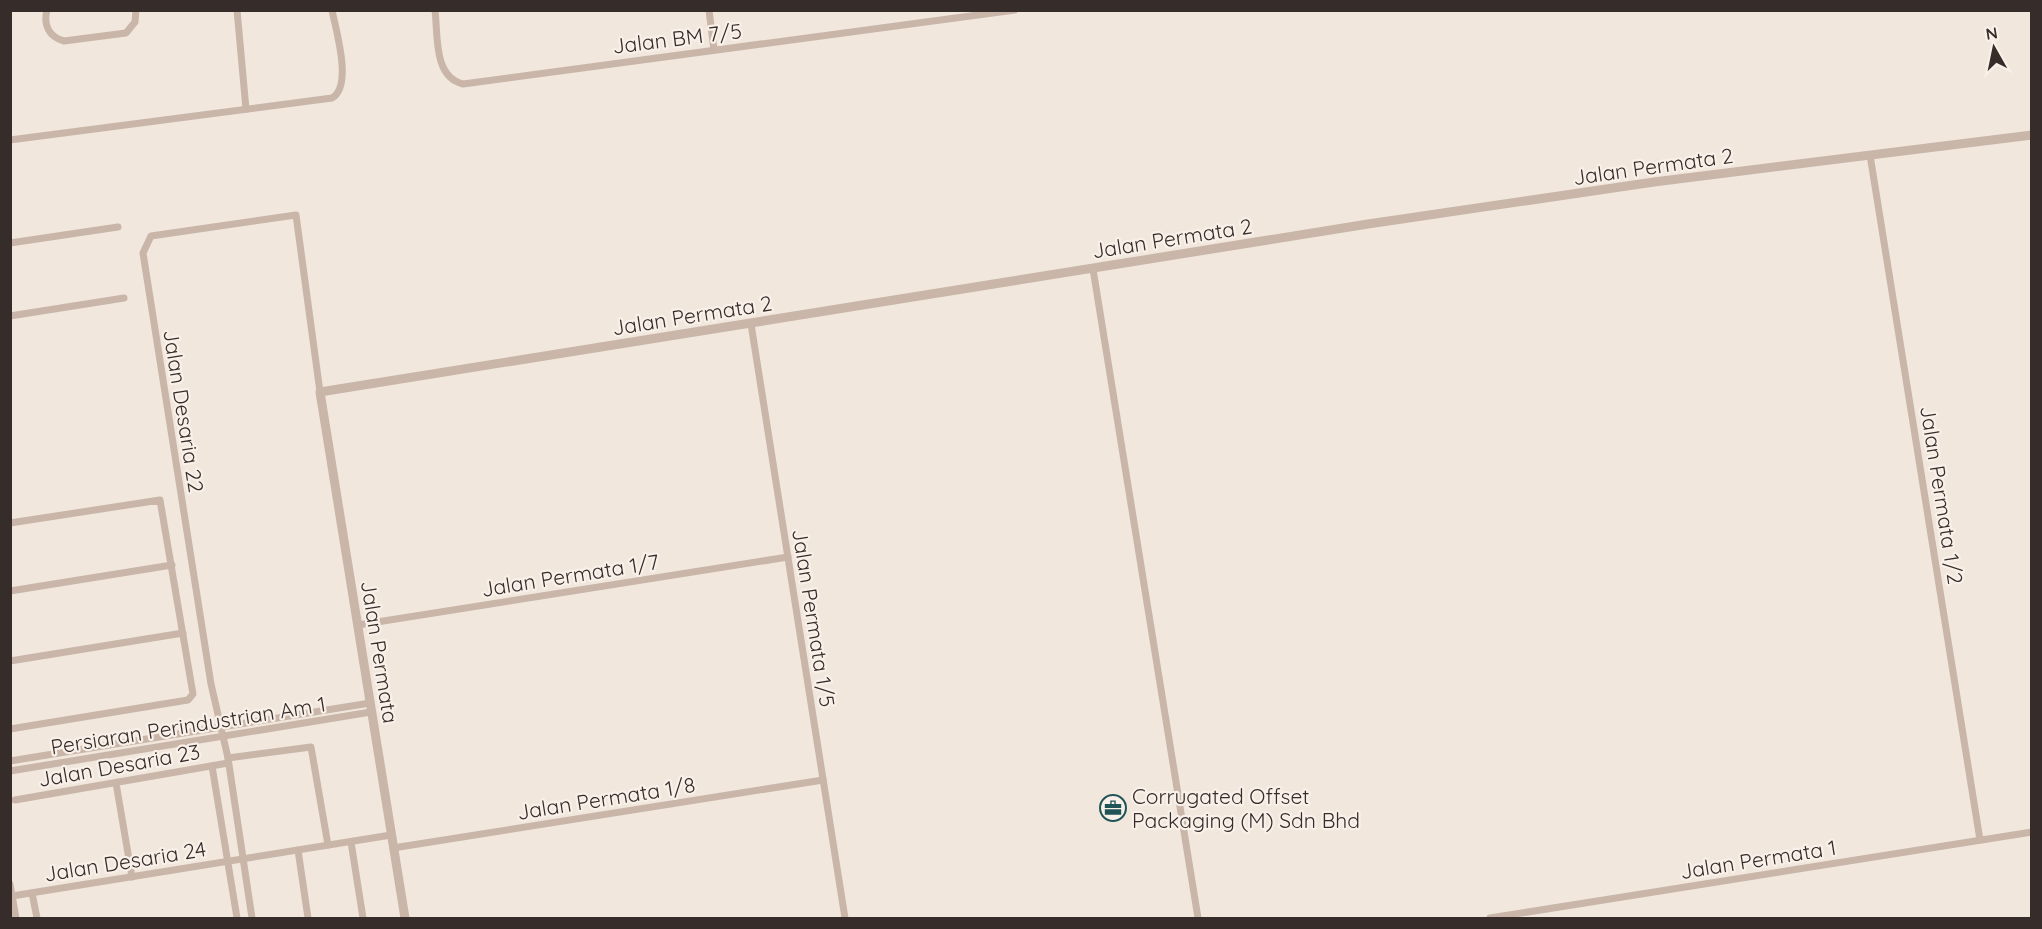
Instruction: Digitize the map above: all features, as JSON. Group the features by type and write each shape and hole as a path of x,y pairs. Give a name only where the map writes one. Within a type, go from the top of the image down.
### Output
{"street":[{"path":"47,10 45,18 48,30 55,38 64,41 126,33 135,22 136,10"},
{"path":"237,10 246,109"},
{"path":"10,140 327,99 339,92 343,84 341,55 333,10"},
{"name":"Jalan BM 7/5","path":"435,10 442,66 453,81 463,84 1016,10"},
{"path":"709,10 714,50"},
{"path":"949,10 950,19"},
{"name":"Jalan Permata 2","path":"320,392 1654,182 2031,135"},
{"name":"Jalan Permata 1/2","path":"1870,155 1980,840"},
{"name":"Jalan Desaria 22","path":"252,918 228,761 211,684 142,253 151,236 296,215 320,392"},
{"path":"10,243 117,227"},
{"path":"1093,269 1198,918"},
{"path":"10,316 124,298"},
{"name":"Jalan Permata 1/5","path":"751,324 845,918"},
{"name":"Jalan Permata","path":"320,392 405,918"},
{"path":"10,523 158,499 162,504 193,696 188,700 11,729"},
{"name":"Jalan Permata 1/7","path":"357,625 788,557"},
{"path":"10,591 172,565"},
{"path":"10,661 183,633"},
{"name":"Persiaran Perindustrian Am 1","path":"10,761 220,727 371,708"},
{"name":"Persiaran Perindustrian Am 1","path":"10,771 222,737 371,708"},
{"name":"Jalan Desaria 23","path":"15,800 212,766 307,746 313,749 328,845"},
{"path":"212,766 237,918"},
{"name":"Jalan Permata 1/8","path":"393,848 823,780"},
{"path":"116,783 132,877"},
{"name":"Jalan Permata 1","path":"1490,918 2031,832"},
{"name":"Jalan Desaria 24","path":"12,896 391,835"},
{"path":"351,842 363,918"},
{"path":"298,850 309,918"},
{"path":"10,884 16,918"},
{"path":"32,893 37,918"}],"place":[{"name":"Corrugated Offset Packaging (M) Sdn Bhd","path":"1113,808"}]}
